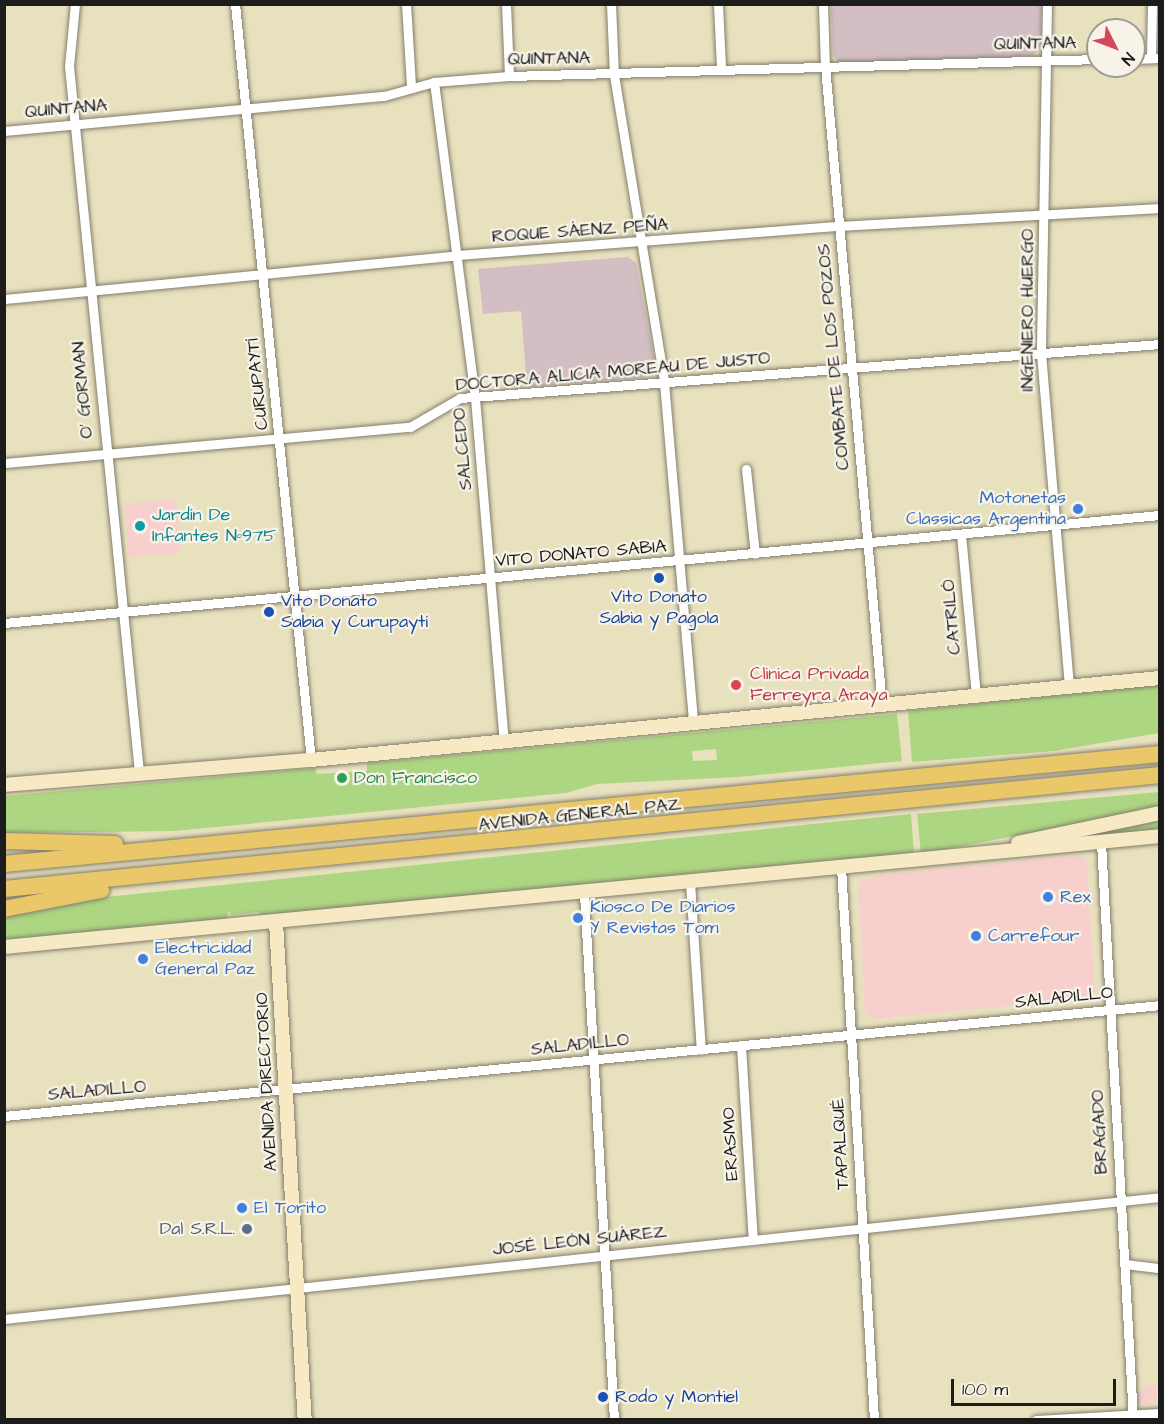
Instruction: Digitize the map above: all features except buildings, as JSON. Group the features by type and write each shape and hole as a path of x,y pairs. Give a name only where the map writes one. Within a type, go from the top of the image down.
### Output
{"highway":[{"path":"1103,760 1160,745"},
{"name":"AVENIDA GENERAL PAZ","path":"4,864 1160,754"},
{"name":"AVENIDA GENERAL PAZ","path":"4,889 1160,775"},
{"path":"1107,781 1160,783"},
{"path":"4,841 179,846"},
{"path":"4,909 193,872"}],"street":[{"name":"O' GORMAN","path":"75,4 69,66 92,290 105,452 140,772"},
{"name":"CURUPAYTÍ","path":"235,4 311,760"},
{"path":"406,4 411,86"},
{"path":"506,4 510,76"},
{"path":"611,4 614,75 664,382 693,723"},
{"path":"718,4 722,68"},
{"name":"COMBATE DE LOS POZOS","path":"823,4 825,66 838,226 869,543 882,706"},
{"name":"INGENIERO HUERGO","path":"1047,4 1048,61 1041,353 1069,686"},
{"path":"1152,4 1155,58"},
{"name":"QUINTANA","path":"4,132 384,96 411,86 434,82 510,76 614,75 722,68 1086,59"},
{"name":"SALCEDO","path":"434,82 459,255 475,398 504,742"},
{"name":"ROQUE SÁENZ PEÑA","path":"4,299 459,255 641,244 838,226 1044,217 1160,208"},
{"name":"DOCTORA ALICIA MOREAU DE JUSTO","path":"4,463 105,452 410,427 453,399 1160,344"},
{"path":"746,469 755,554"},
{"name":"VITO DONATO SABIA","path":"4,623 294,599 1160,515"},
{"name":"CATRILÓ","path":"961,534 976,697"},
{"path":"4,785 140,772 311,760 1160,678"},
{"path":"984,853 1048,835 1160,813"},
{"path":"4,947 1160,836"},
{"name":"BRAGADO","path":"1101,842 1133,1417"},
{"name":"TAPALQUÉ","path":"841,867 874,1419"},
{"path":"690,882 701,1050"},
{"path":"584,893 614,1419"},
{"name":"AVENIDA DIRECTORIO","path":"276,922 305,1419"},
{"name":"SALADILLO","path":"4,1116 1160,1005"},
{"name":"ERASMO","path":"741,1046 753,1240"},
{"name":"JOSÉ LEÓN SUÁREZ","path":"4,1319 1160,1197"},
{"path":"1125,1264 1160,1268"},
{"path":"1036,1419 1133,1417 1160,1413"}],"shaded area":[{"path":"831,5 1041,5 1041,46 1033,56 840,63 833,56"},
{"path":"628,257 636,263 656,369 649,377 527,387 521,311 483,314 478,269"},
{"name":"Jardín De Infantes Nº975","path":"176,499 181,553 129,557 124,504"},
{"name":"Carrefour","path":"1079,855 1087,862 1095,991 1089,998 873,1019 865,1012 858,887 861,881 880,875"},
{"path":"1145,1386 1156,1386 1157,1401 1145,1405 1138,1400 1136,1395"}],"green space":[{"path":"1159,685 1159,733 1054,751 912,762 908,711"},
{"path":"897,714 902,761 738,777 597,784 566,793 175,831 5,833 4,796 315,768 317,774 367,771 367,763","holes":["716,749 717,760 693,761 692,751"]},
{"path":"1159,792 1159,808 921,854 917,814"},
{"path":"911,814 914,854 260,917 259,912 231,915 229,910 226,920 5,941 5,915 96,898"},
{"path":"1159,819 1159,830 1078,838 1077,834"}],"place":[{"name":"Motonetas Classicas Argentina","path":"1078,509"},
{"name":"Jardín De Infantes Nº975","path":"140,526"},
{"name":"Vito Donato Sabia y Pagola","path":"659,578"},
{"name":"Vito Donato Sabia y Curupaytí","path":"269,612"},
{"name":"Clinica Privada Ferreyra Araya","path":"736,685"},
{"name":"Don Francisco","path":"342,778"},
{"name":"Rex","path":"1048,897"},
{"name":"Kiosco De Diarios Y Revistas Tom","path":"578,918"},
{"name":"Carrefour","path":"976,936"},
{"name":"Electricidad General Paz","path":"143,959"},
{"name":"El Torito","path":"242,1208"},
{"name":"Dal S.R.L.","path":"247,1229"},
{"name":"Rodo y Montiel","path":"603,1397"}]}
